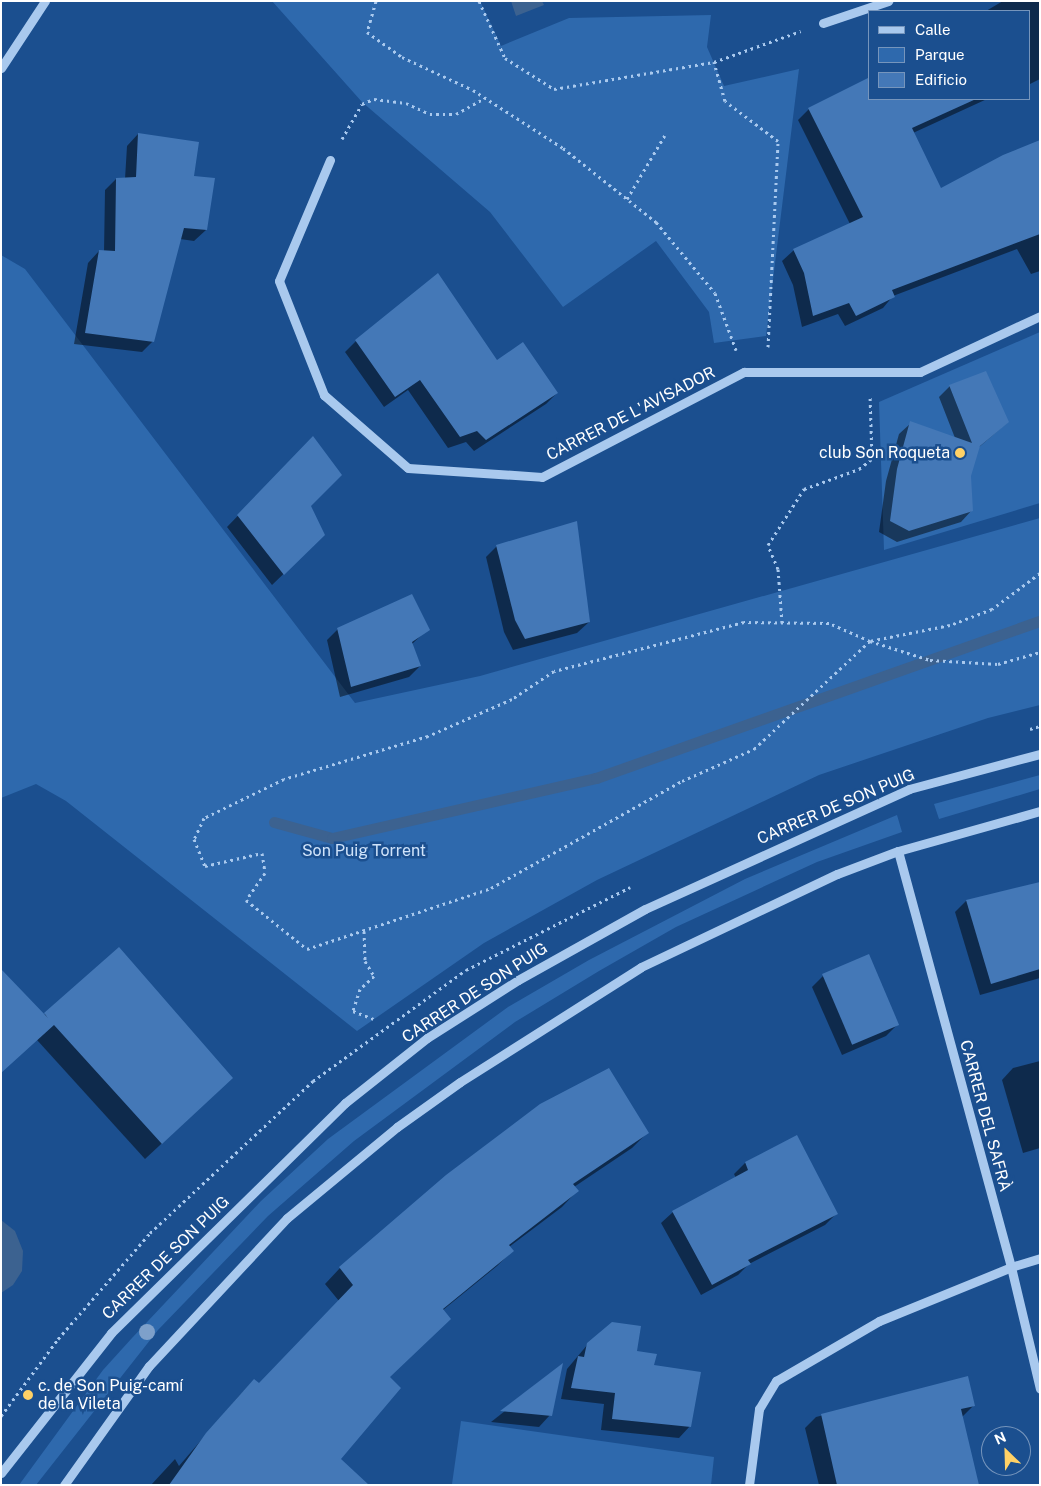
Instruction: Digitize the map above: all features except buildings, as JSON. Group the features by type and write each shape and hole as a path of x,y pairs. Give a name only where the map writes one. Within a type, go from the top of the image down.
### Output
{"street":[{"path":"1,68 45,1"},
{"path":"823,23 888,1"},
{"name":"CARRER DE L'AVISADOR","path":"330,160 279,281 324,395 408,468 542,477 744,372 920,372 1040,316"},
{"name":"CARRER DE SON PUIG","path":"1,1473 111,1333 346,1103 427,1038 518,980 672,896 909,789 1040,754"},
{"path":"64,1485 150,1366 274,1232 397,1128 460,1082 641,967 838,874 898,851 1040,811"},
{"name":"CARRER DEL SAFRÀ","path":"898,851 1011,1266 1040,1389"},
{"path":"749,1485 759,1409 776,1381 879,1321 1011,1266 1040,1258"}],"path":[{"path":"376,1 368,32 402,57 485,98 564,148 656,222 714,293 744,372"},
{"path":"479,1 505,58 554,89 714,62 823,23"},
{"path":"714,62 725,101 778,140 766,372"},
{"path":"330,160 362,104 374,99 406,103 430,114 456,114 485,98"},
{"path":"627,199 665,135"},
{"path":"782,623 778,569 768,545 804,489 859,469 872,459 869,372"},
{"path":"1040,573 992,609 950,625 870,641 754,749 682,781 490,888 364,931 306,949 246,900 265,873 262,853 205,866 194,838 204,818 284,779 428,736 512,699 554,671 744,622 829,623 870,641 925,659 998,664 1040,652"},
{"path":"364,931 366,960 374,976 360,989 353,1010 374,1020"}],"green space":[{"path":"272,1 480,1 501,46 569,18 711,15 707,47 724,86 799,69 766,336 714,343 709,312 656,241 563,307 490,212 362,102"},
{"name":"Son Puig Torrent","path":"1,255 25,269 355,703 480,676 1040,518 1040,705 988,718 819,775 597,880 484,943 357,1031 66,801 36,784 1,798"},
{"name":"club Son Roqueta","path":"1040,332 1040,503 884,550 879,402"},
{"path":"1040,775 1040,789 939,819 934,804"},
{"path":"897,815 902,832 817,862 676,927 599,971 515,1022 354,1141 268,1216 158,1330 36,1485 19,1485 103,1370 261,1201 328,1139 508,1007 589,960 745,879"},
{"path":"461,1421 714,1457 711,1485 452,1484"}],"shaded area":[{"path":"511,1 542,1 544,5 516,16"},
{"path":"1,1220 15,1231 23,1251 22,1271 13,1285 1,1293"}],"waterway":[{"path":"274,822 332,838 596,778 1040,621"}],"place":[{"name":"club Son Roqueta","path":"960,453"},
{"name":"c. de Son Puig-camí de la Vileta","path":"28,1395"}]}
